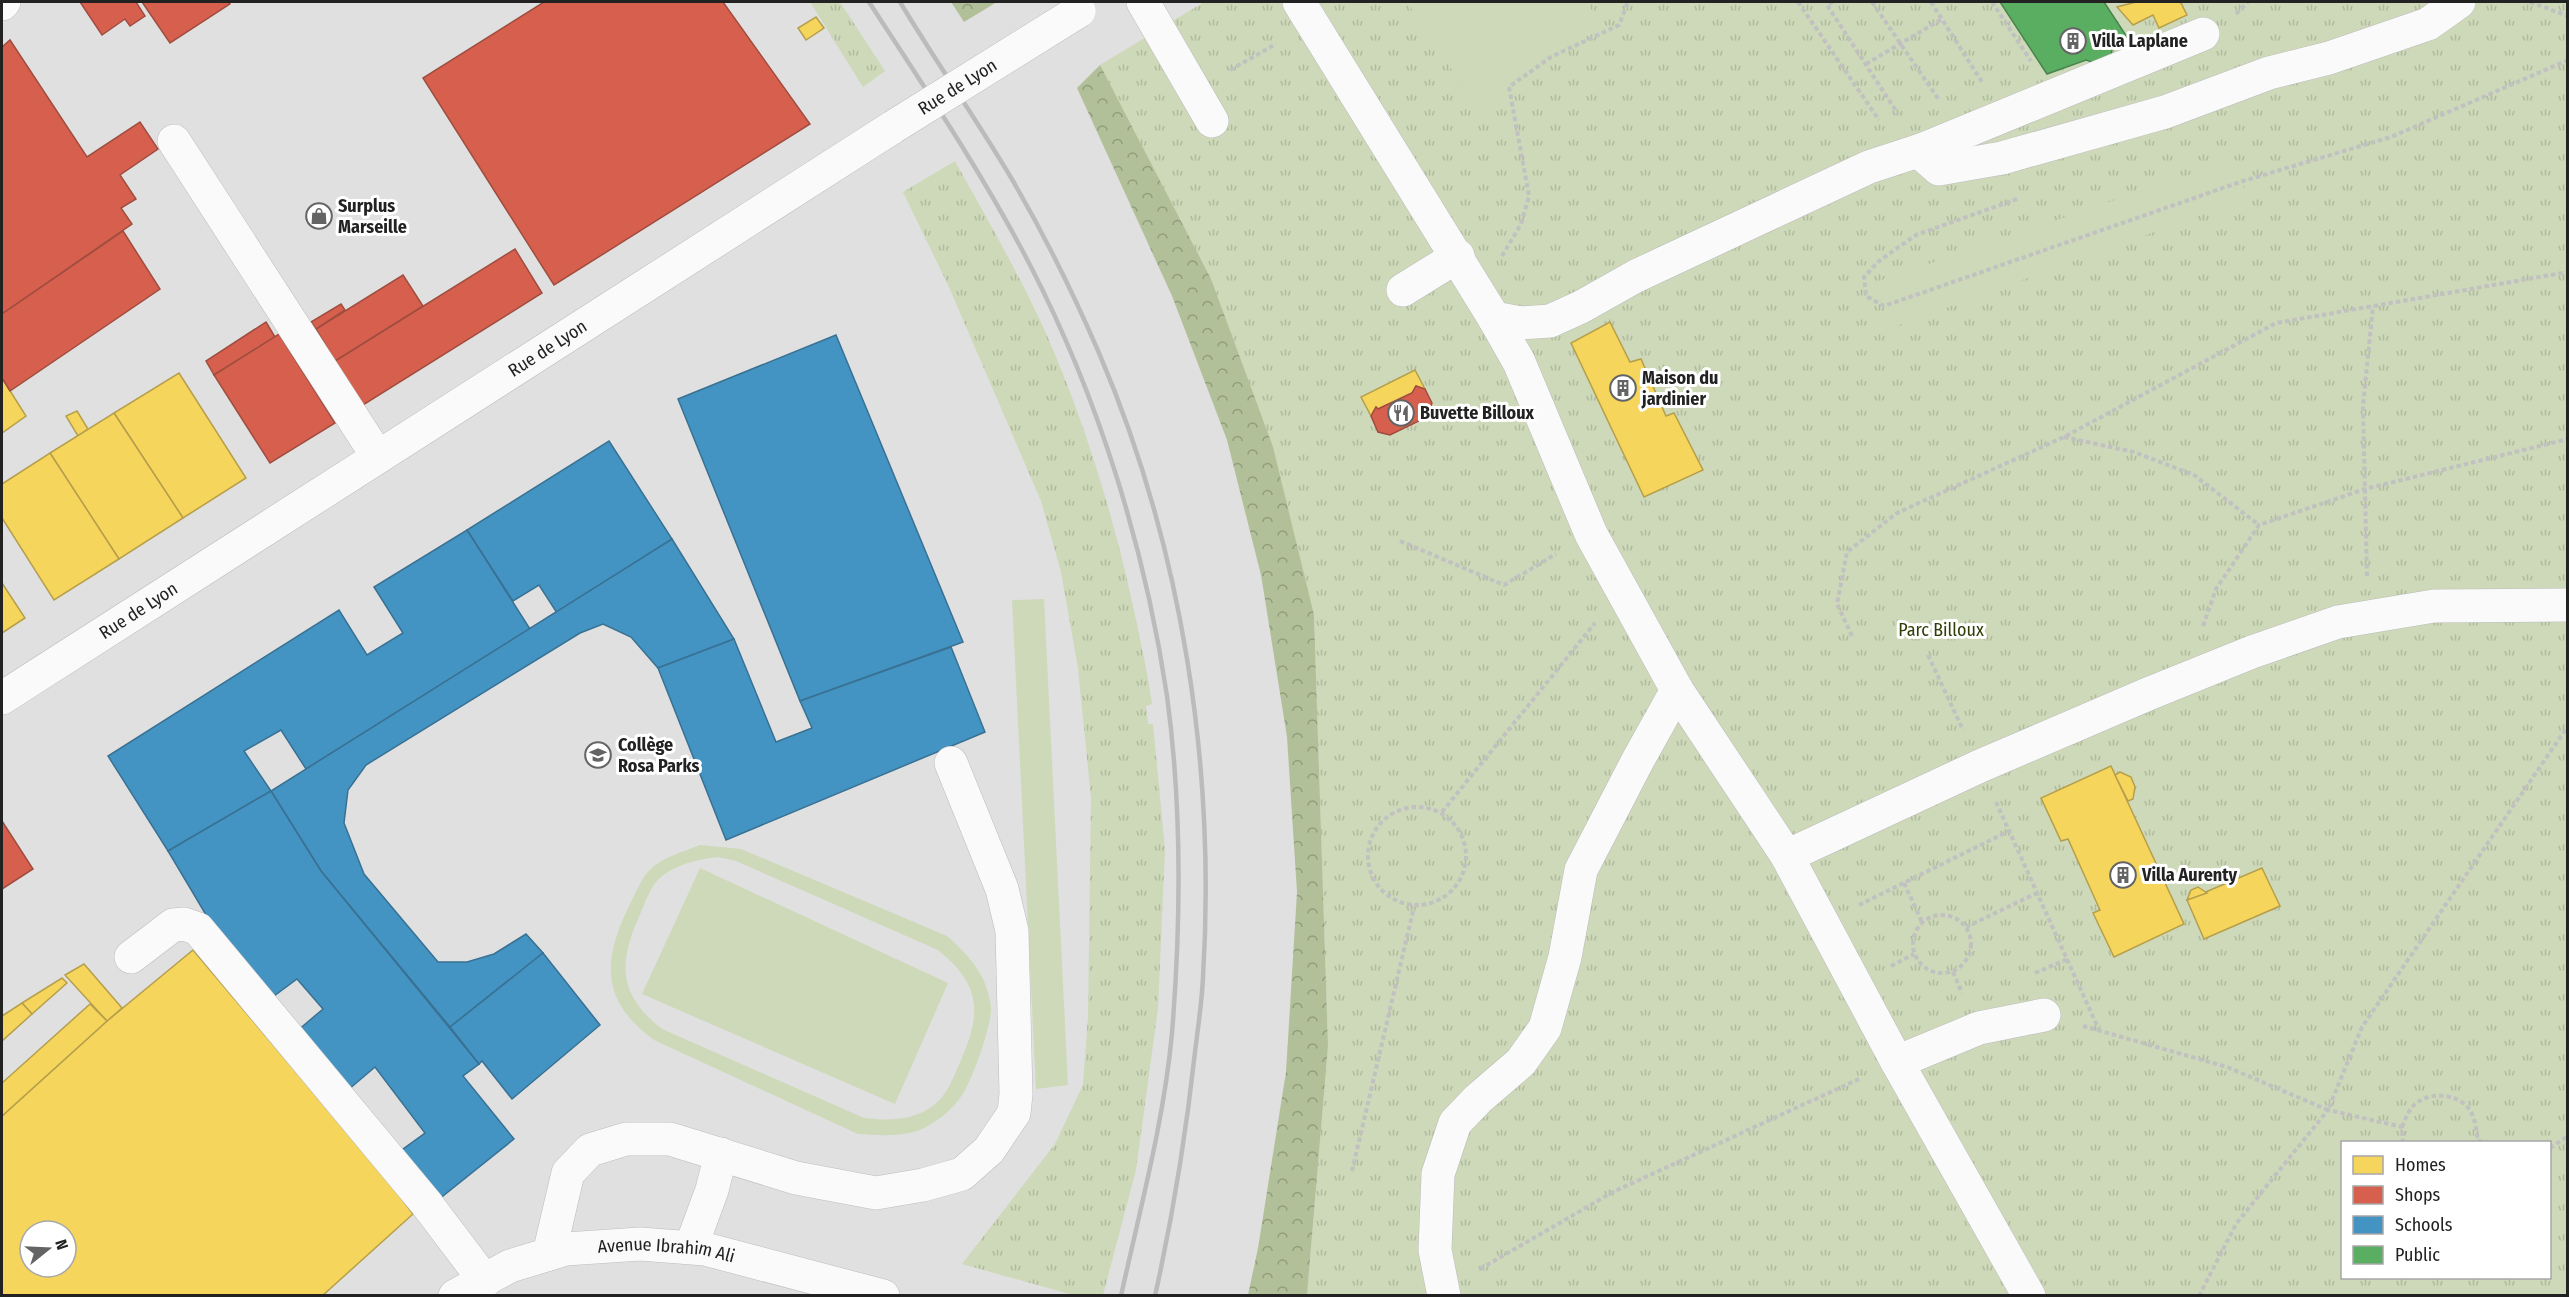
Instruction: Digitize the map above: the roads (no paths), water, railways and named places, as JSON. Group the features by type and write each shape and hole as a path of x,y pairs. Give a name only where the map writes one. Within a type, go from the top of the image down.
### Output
{"street":[{"path":"1143,2 1212,121"},
{"path":"1912,152 1923,155 1939,169 2012,155 2165,112 2270,74 2329,58 2428,24 2459,2"},
{"name":"Rue de Lyon","path":"2,698 892,127 1087,6"},
{"path":"1306,12 1458,256 1519,362 1591,534 1677,690 1787,856 1897,1062 2029,1296"},
{"path":"1494,318 1521,323 1550,321 1647,271 1869,167 1961,133 2203,34"},
{"path":"174,141 378,456"},
{"path":"1403,291 1458,256"},
{"path":"1787,856 1980,766 2186,678 2338,622 2368,615 2434,606 2568,605"},
{"path":"1443,1293 1435,1250 1438,1174 1455,1123 1478,1099 1521,1062 1545,1028 1565,957 1581,870 1677,690"},
{"path":"549,1254 568,1173 590,1150 626,1139 670,1138 796,1178 876,1193 923,1185 962,1174 989,1150 1014,1113 1017,1094 1012,931 1002,889 951,763"},
{"path":"131,957 172,925 184,924 198,929 426,1203 485,1281"},
{"path":"1897,1062 1979,1028 2044,1015"},
{"path":"691,1247 712,1190 721,1154"},
{"name":"Avenue Ibrahim Ali","path":"455,1296 510,1266 566,1249 640,1244 705,1249 883,1296"}],"railway":[{"path":"869,2 993,198 1055,316 1098,421 1116,475 1132,530 1158,640 1172,738 1178,822 1175,991 1163,1099 1151,1165 1121,1296"},
{"path":"900,2 1013,181 1080,309 1128,427 1152,503 1172,580 1187,659 1198,738 1204,818 1206,898 1200,1014 1183,1144 1155,1296"}],"place":[{"name":"Villa Laplane","path":"2073,41"},
{"name":"Surplus Marseille","path":"319,216"},
{"name":"Maison du jardinier","path":"1623,388"},
{"name":"Buvette Billoux","path":"1401,413"},
{"name":"Collège Rosa Parks","path":"598,755"},
{"name":"Villa Aurenty","path":"2123,875"}],"park label":[{"name":"Parc Billoux","path":"1941,630"}]}
